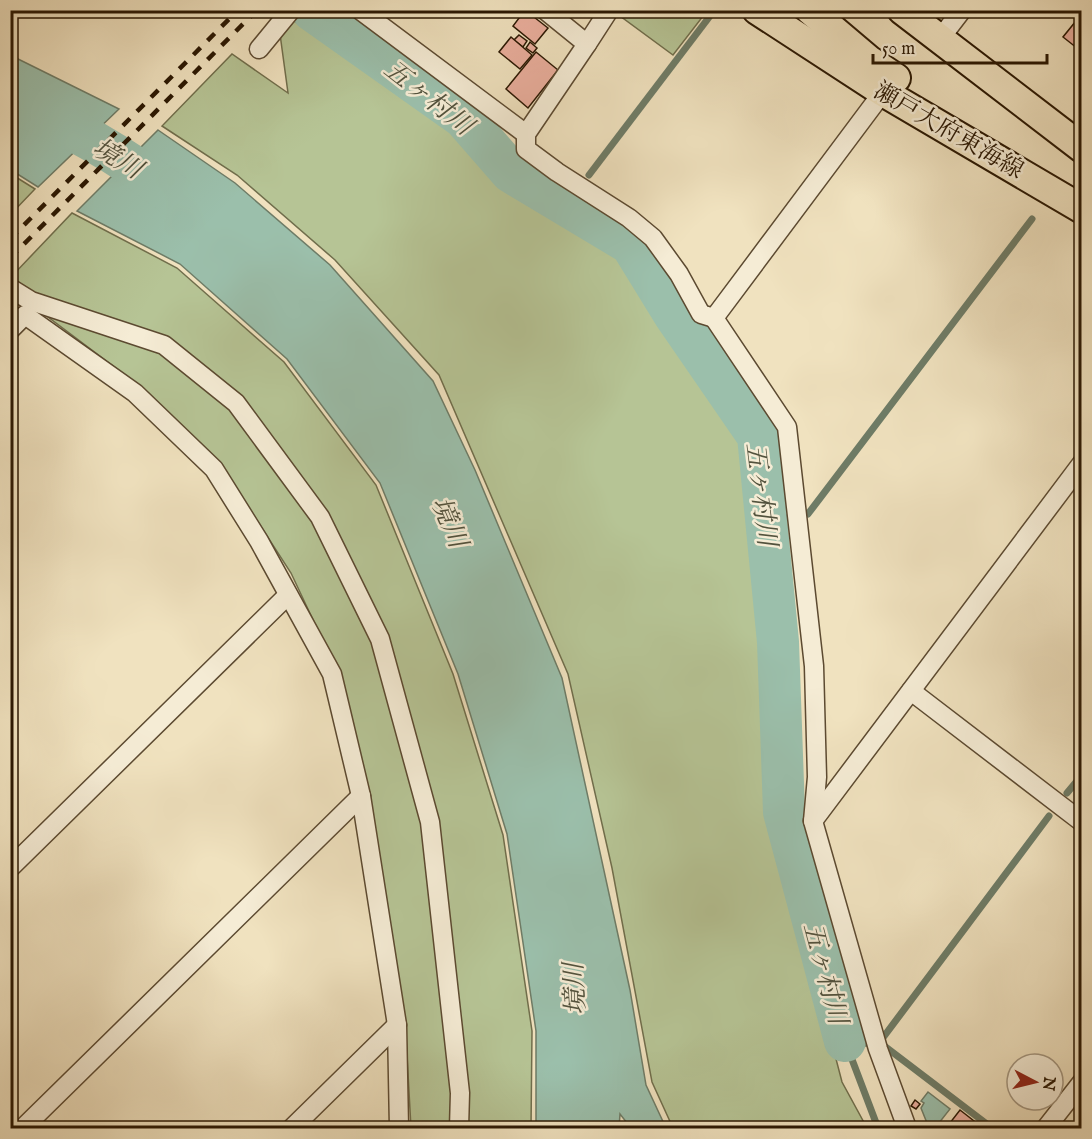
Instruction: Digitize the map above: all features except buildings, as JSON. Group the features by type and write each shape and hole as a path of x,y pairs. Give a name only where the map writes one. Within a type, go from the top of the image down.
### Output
{"main road":[{"name":"瀬戸大府東海線","path":"757,10 883,92 1082,209"},
{"path":"810,10 869,60 939,106 980,148"},
{"path":"902,10 1082,148"}],"street":[{"path":"360,10 526,134"},
{"path":"545,10 587,44"},
{"path":"609,10 526,134 526,149 557,172 629,218 653,238 679,274 701,314 714,318 787,427 814,666 817,777 813,821 876,1042 907,1128"},
{"path":"939,40 962,10"},
{"path":"259,49 287,16"},
{"path":"714,318 883,92"},
{"path":"10,288 28,308 135,393 214,470 259,541 332,674 361,796 397,1025 399,1128"},
{"path":"10,330 28,308"},
{"path":"28,308 164,345 236,404 320,517 380,639 430,822 460,1093 459,1128"},
{"path":"813,821 1082,463"},
{"path":"10,868 288,595"},
{"path":"911,691 1082,822"},
{"path":"22,1128 361,796"},
{"path":"292,1128 397,1025"},
{"path":"1046,1128 1082,1082"}],"shaded area":[{"path":"618,10 707,11 673,55 616,13"},
{"path":"291,19 458,123 505,181 623,251 748,440 771,645 772,813 842,1082 867,1128 673,1128 652,1082 612,868 568,674 439,375 335,260 237,175 162,126 232,54 288,93 280,34"},
{"path":"11,174 35,189 10,214"},
{"path":"72,213 177,268 284,362 376,485 453,674 503,835 532,1031 531,1128 411,1128 405,1019 367,792 338,673 291,573 223,468 141,387 48,317 35,293 11,277"}],"water":[{"path":"10,55 119,109 38,187 11,170"},
{"path":"158,130 235,183 330,265 433,381 475,470 562,678 630,990 646,1085 666,1128 631,1128 620,1114 619,1128 536,1128 536,1031 507,834 458,674 380,483 287,359 180,264 77,211"},
{"path":"928,1092 950,1109 935,1128 929,1128 921,1108 924,1103 921,1101"}],"waterway":[{"name":"五ヶ村川","path":"312,10 463,117 511,172 631,244 674,314 758,436 778,642 784,812 845,1041"},
{"path":"589,175 710,16"},
{"name":"境川","path":"10,101 95,142 173,195"},
{"path":"566,205 574,194"},
{"path":"808,514 1032,219"},
{"path":"766,516 784,517"},
{"path":"1067,793 1082,775"},
{"path":"882,1043 882,1039 1049,816"},
{"path":"878,1128 845,1041 883,1045 992,1128"}],"railway":[{"path":"10,239 238,10"},
{"path":"10,258 257,10"}]}
